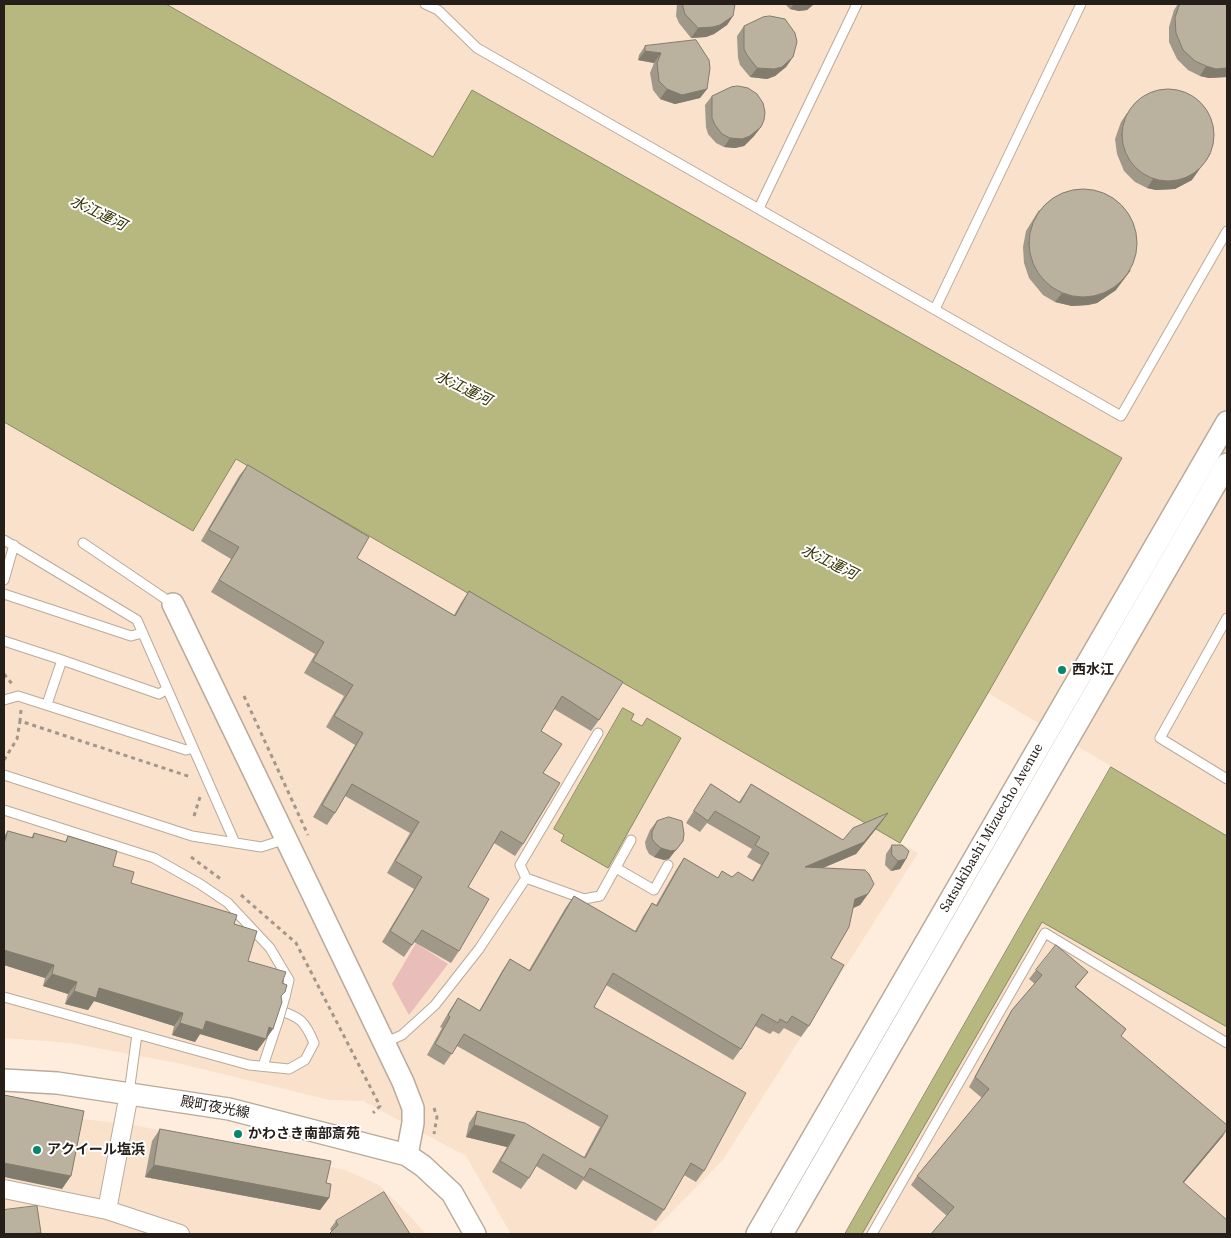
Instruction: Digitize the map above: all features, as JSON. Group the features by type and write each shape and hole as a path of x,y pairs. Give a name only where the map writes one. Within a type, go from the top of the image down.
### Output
{"street":[{"name":"Satsukibashi Mizuecho Avenue","path":"757,1234 1227,422"},
{"name":"Satsukibashi Mizuecho Avenue","path":"782,1234 1227,464"},
{"path":"173,604 384,1043 413,1108 413,1123 407,1155"},
{"name":"殿町夜光線","path":"4,1080 57,1083 228,1109 407,1155 423,1166 452,1193 475,1234"},
{"path":"107,1210 128,1094"},
{"path":"4,1188 107,1210 180,1234"}],"lane":[{"path":"426,4 438,10 477,48 1121,416 1227,231"},
{"path":"759,208 856,4"},
{"path":"935,309 1081,4"},
{"path":"4,540 137,620 235,843"},
{"path":"83,543 173,604"},
{"path":"4,580 14,545"},
{"path":"4,594 131,636 142,633"},
{"path":"1227,618 1160,738 1227,779"},
{"path":"4,641 159,694 167,689"},
{"path":"47,704 62,660"},
{"path":"4,700 18,696 186,750 193,748"},
{"path":"598,734 520,864 526,878 584,899 600,896 631,840"},
{"path":"4,775 192,836 261,847 286,838"},
{"path":"4,810 154,858 200,884 228,903 270,948 289,980 263,1066"},
{"path":"616,868 654,890 668,865"},
{"path":"384,1043 402,1035 435,1005 479,949 526,878"},
{"path":"872,1234 1045,933 1227,1043"},
{"path":"4,997 249,1064 290,1069 305,1060 314,1043 306,1024 294,1015 278,1010"},
{"path":"128,1094 137,1034"}],"path":[{"path":"4,674 11,682 18,696 21,708 17,739 4,760"},
{"path":"20,721 196,779"}],"shaded area":[{"path":"166,4 1227,4 1227,835 988,693 1122,458 472,90 434,157"},
{"path":"4,422 192,531 235,459 918,853 722,1161 650,1234 511,1234 466,1156 363,1101 330,1100 177,1063 70,1043 4,1038"},
{"path":"1042,922 1227,1027 1227,1234 857,1234"},
{"path":"416,943 448,964 409,1015 392,984"},
{"path":"4,1110 134,1125 345,1170 379,1185 426,1234 4,1234"}],"water":[{"name":"水江運河","path":"4,4 166,4 433,157 472,90 1122,458 900,843 236,459 193,531 4,422"},
{"path":"623,708 634,714 631,720 642,726 647,718 681,738 608,868 561,841 564,835 554,829"},
{"path":"1111,767 1227,836 1227,1027 1042,922 862,1234 845,1234"}],"building":[{"path":"683,4 735,4 733,16 720,25 698,28 685,14"},
{"path":"1180,4 1227,4 1227,68 1216,69 1206,66 1195,61 1183,50 1176,33 1175,18"},
{"path":"770,16 785,19 795,33 797,42 793,57 782,67 774,69 757,68 744,49 744,26 763,17"},
{"path":"696,40 709,60 710,68 707,89 682,95 667,89 659,81 657,63 661,53 645,51 645,46"},
{"path":"731,87 748,88 757,94 763,103 765,112 761,127 750,136 742,139 730,138 722,134 712,118 712,96"},
{"path":"1168,89 1186,93 1200,103 1210,117 1214,135 1210,153 1200,167 1186,177 1168,181 1150,177 1136,167 1126,153 1122,135 1126,117 1136,103 1150,93"},
{"path":"1083,189 1104,193 1121,205 1133,222 1137,243 1133,264 1121,281 1104,293 1083,297 1062,293 1045,281 1033,264 1029,243 1033,222 1045,205 1062,193"},
{"path":"248,465 369,537 357,558 455,616 469,591 623,682 599,720 562,696 541,731 562,744 543,773 560,783 523,844 501,831 468,887 489,899 459,951 422,930 412,945 390,931 422,877 395,861 419,822 352,784 335,813 322,805 363,733 334,716 353,685 313,661 324,642 219,580 239,547 209,530"},
{"path":"711,784 740,803 751,784 843,840 853,828 888,813 864,842 805,867 865,870 874,884 868,894 855,899 849,927 831,958 844,965 809,1026 792,1016 787,1023 780,1019 778,1023 762,1014 741,1049 613,973 594,1007 746,1093 704,1171 691,1163 664,1210 590,1168 584,1178 543,1154 529,1178 500,1161 515,1135 474,1125 477,1111 525,1123 585,1158 608,1116 464,1034 452,1054 435,1044 450,1017 448,1015 458,998 480,1011 510,959 530,971 574,896 636,932 652,903 657,906 684,858 718,878 722,871 732,877 738,872 753,881 769,853 755,845 760,837 715,811 708,821 694,811"},
{"path":"669,817 682,821 684,834 683,841 676,850 671,851 661,848 652,839 652,832 657,821"},
{"path":"8,831 33,838 34,833 66,842 68,836 117,851 113,866 134,872 131,883 237,915 234,924 257,931 248,961 286,972 282,983 287,985 285,992 281,996 282,1002 273,1029 269,1027 266,1039 206,1021 203,1030 180,1023 183,1013 99,988 96,998 74,991 77,982 52,974 54,965 4,950 4,844"},
{"path":"892,845 902,845 909,851 906,859 898,861 892,855"},
{"path":"1056,945 1088,972 1075,987 1126,1029 1121,1036 1227,1125 1227,1129 1183,1182 1227,1220 1227,1234 931,1234 954,1207 917,1176 989,1089 975,1077 1012,1010 1042,975 1036,970"},
{"name":"アクイール塩浜","path":"4,1095 84,1111 71,1176 4,1163"},
{"path":"160,1129 331,1161 326,1183 331,1184 329,1198 154,1165"},
{"path":"384,1192 410,1234 329,1234 338,1225 336,1221"},
{"path":"37,1206 41,1233 4,1234 4,1210"}],"place":[{"name":"西水江","path":"1062,670"},
{"name":"かわさき南部斎苑","path":"238,1134"},
{"name":"アクイール塩浜","path":"37,1150"}]}
